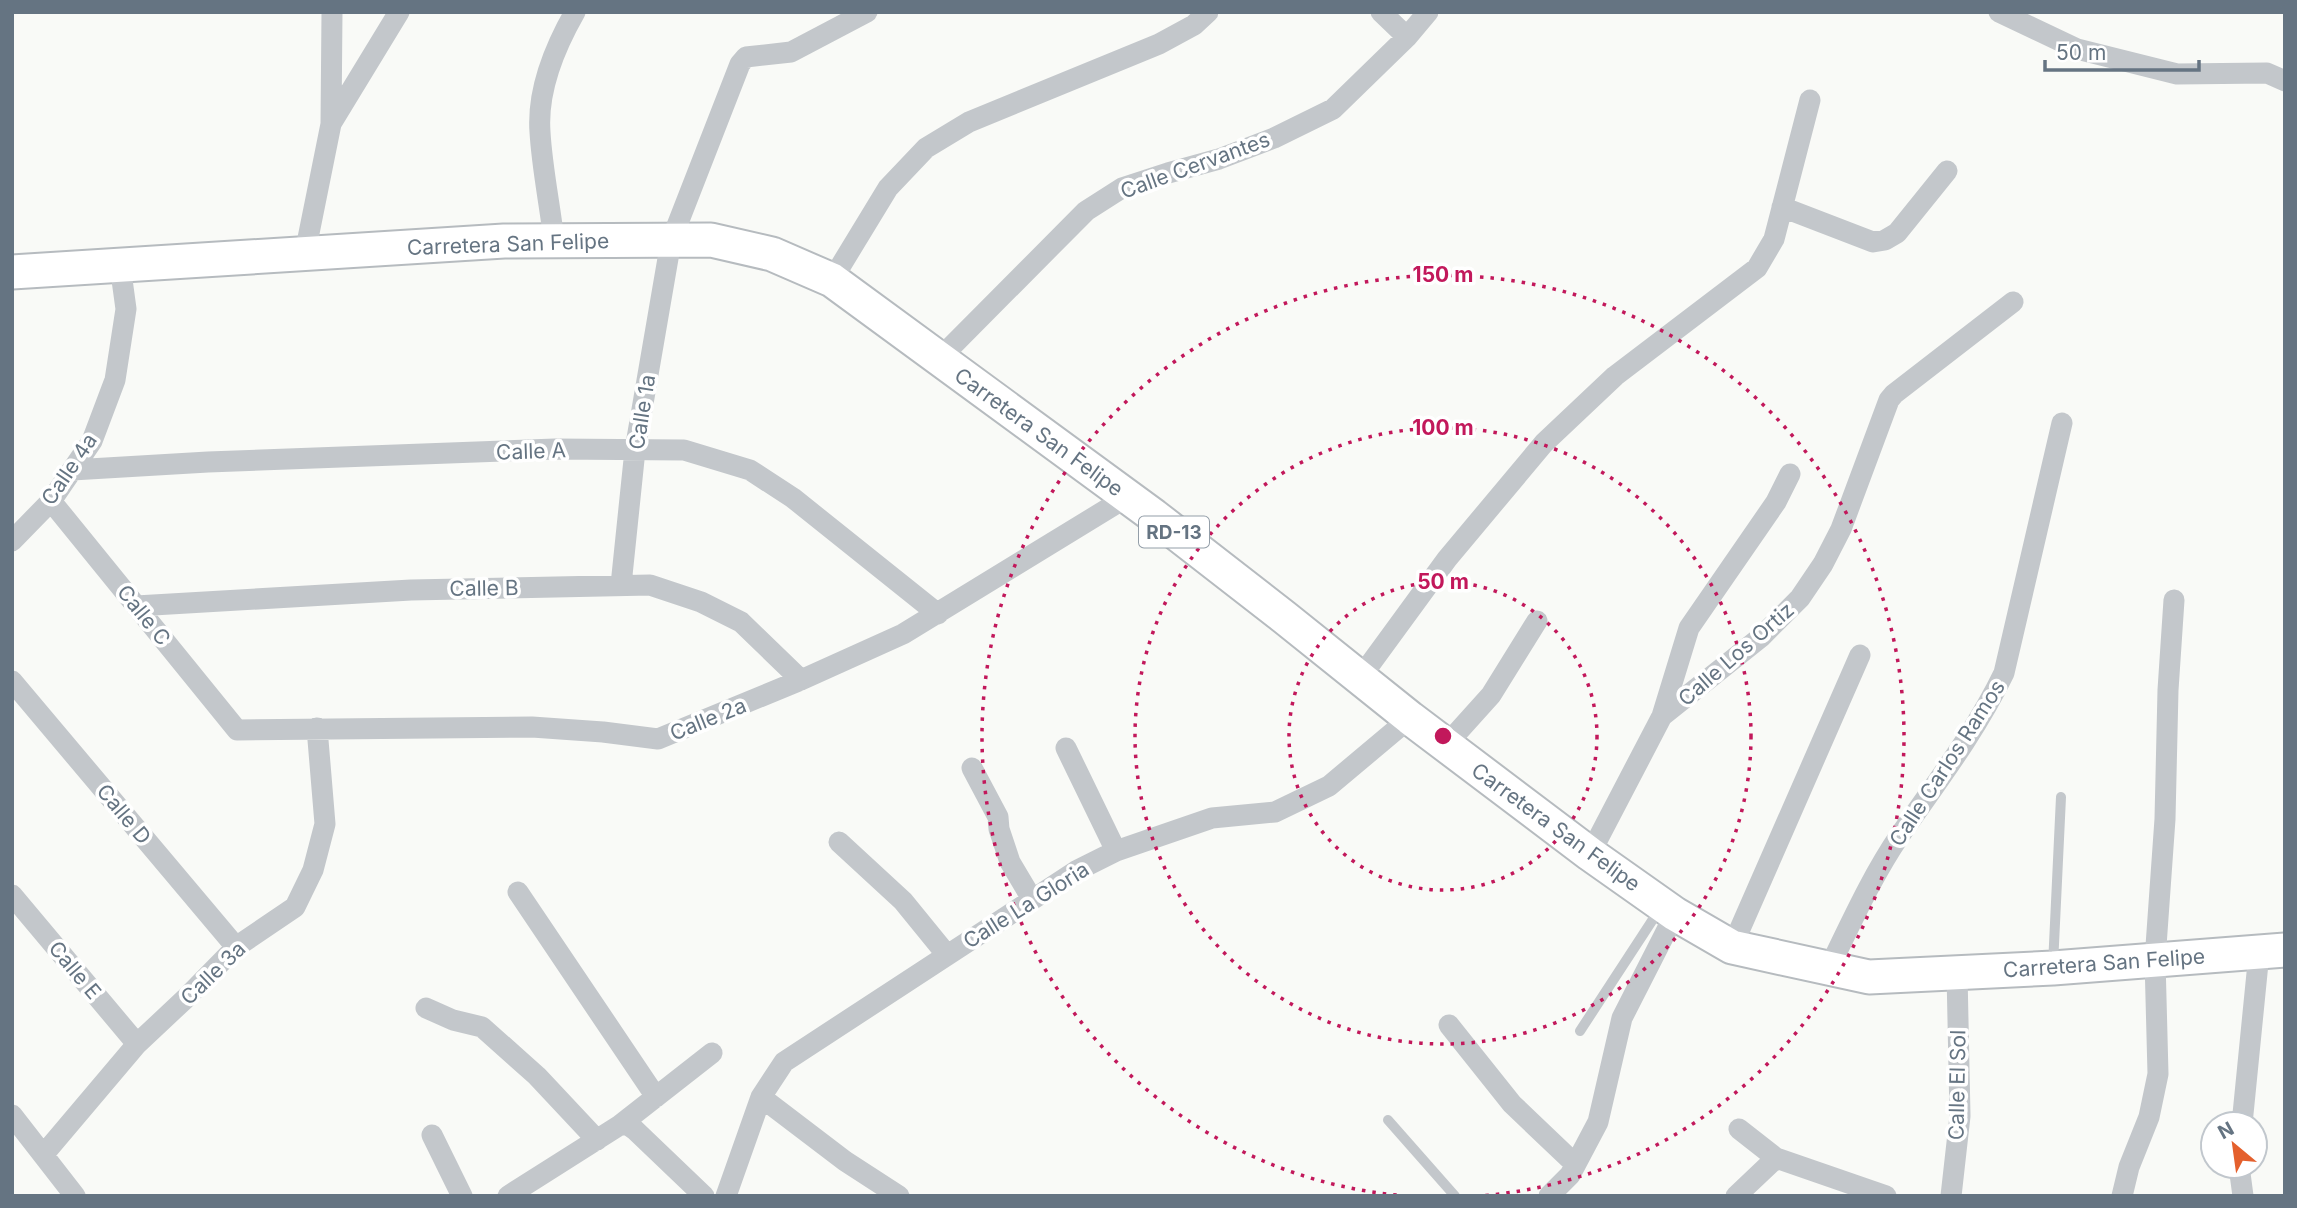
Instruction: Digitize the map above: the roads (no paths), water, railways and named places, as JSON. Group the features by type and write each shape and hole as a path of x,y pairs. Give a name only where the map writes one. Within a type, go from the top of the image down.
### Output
{"main road":[{"name":"Carretera San Felipe","path":"12,272 503,241 711,240 772,254 832,280 1127,497 1410,718 1590,854 1669,909 1732,947 1869,977 2053,968 2272,951"}],"street":[{"path":"305,253 331,124 332,12"},
{"path":"331,124 399,12"},
{"path":"554,241 540,130 544,87 562,35 575,12"},
{"name":"Calle 1a","path":"621,585 635,450 670,240 740,64 746,57 791,52 867,12"},
{"path":"832,280 888,188 926,148 968,122 1159,44 1194,26 1208,12"},
{"path":"1381,12 1407,37"},
{"name":"Calle Cervantes","path":"939,359 1086,211 1122,188 1219,159 1274,138 1332,109 1407,37 1429,12"},
{"path":"1999,12 2077,49 2177,74 2267,73 2285,81"},
{"path":"1360,678 1447,559 1544,443 1615,376 1758,268 1773,239 1810,100"},
{"path":"1782,207 1873,242 1885,240 1905,225 1947,171"},
{"name":"Calle 4a","path":"12,541 51,501 92,442 115,380 125,309 120,265"},
{"name":"Calle Los Ortiz","path":"1590,854 1662,716 1761,637 1800,598 1823,564 1841,529 1889,400 2013,302"},
{"name":"Calle Carlos Ramos","path":"1829,968 1874,878 1899,836 1926,801 1991,700 2004,673 2063,423"},
{"name":"Calle A","path":"72,470 555,449 684,450 750,470 793,498 938,614"},
{"path":"1662,716 1689,628 1776,502 1790,474"},
{"name":"Calle 2a","path":"237,730 532,727 658,739 801,680 903,634 1127,497"},
{"name":"Calle C","path":"51,501 237,730"},
{"name":"Calle B","path":"136,606 411,590 650,585 701,602 741,622 801,680"},
{"path":"2122,1196 2129,1167 2149,1117 2158,1074 2155,960 2165,819 2168,690 2174,600"},
{"path":"1446,745 1491,695 1537,621"},
{"path":"1732,947 1860,655"},
{"name":"Calle D","path":"12,681 236,947"},
{"name":"Calle La Gloria","path":"726,1196 761,1097 784,1062 1076,871 1116,851 1212,818 1275,812 1329,786 1410,718"},
{"name":"Calle 3a","path":"44,1154 137,1044 236,947 295,907 313,870 325,824 317,728"},
{"path":"1066,748 1116,851"},
{"path":"972,768 998,817 999,829 1010,862 1032,900"},
{"path":"839,842 903,901 947,955"},
{"path":"518,892 656,1097"},
{"name":"Calle E","path":"12,895 137,1044"},
{"path":"1549,1196 1570,1175 1598,1122 1622,1018 1669,909"},
{"path":"2244,1110 2272,951"},
{"name":"Calle El Sol","path":"1951,1196 1960,1116 1957,973"},
{"path":"426,1008 453,1020 482,1027 537,1076 597,1140"},
{"path":"1449,1025 1512,1104 1576,1164"},
{"path":"508,1196 620,1125 712,1053"},
{"path":"761,1097 845,1161 899,1196"},
{"path":"12,1115 75,1196"},
{"path":"620,1125 635,1129 704,1196"},
{"path":"1739,1129 1776,1158 1886,1196"},
{"path":"432,1135 462,1196"},
{"path":"1736,1196 1776,1158"}],"lane":[{"path":"2053,968 2061,797"},
{"path":"1580,1031 1669,909"},
{"path":"1388,1120 1455,1196"}]}
